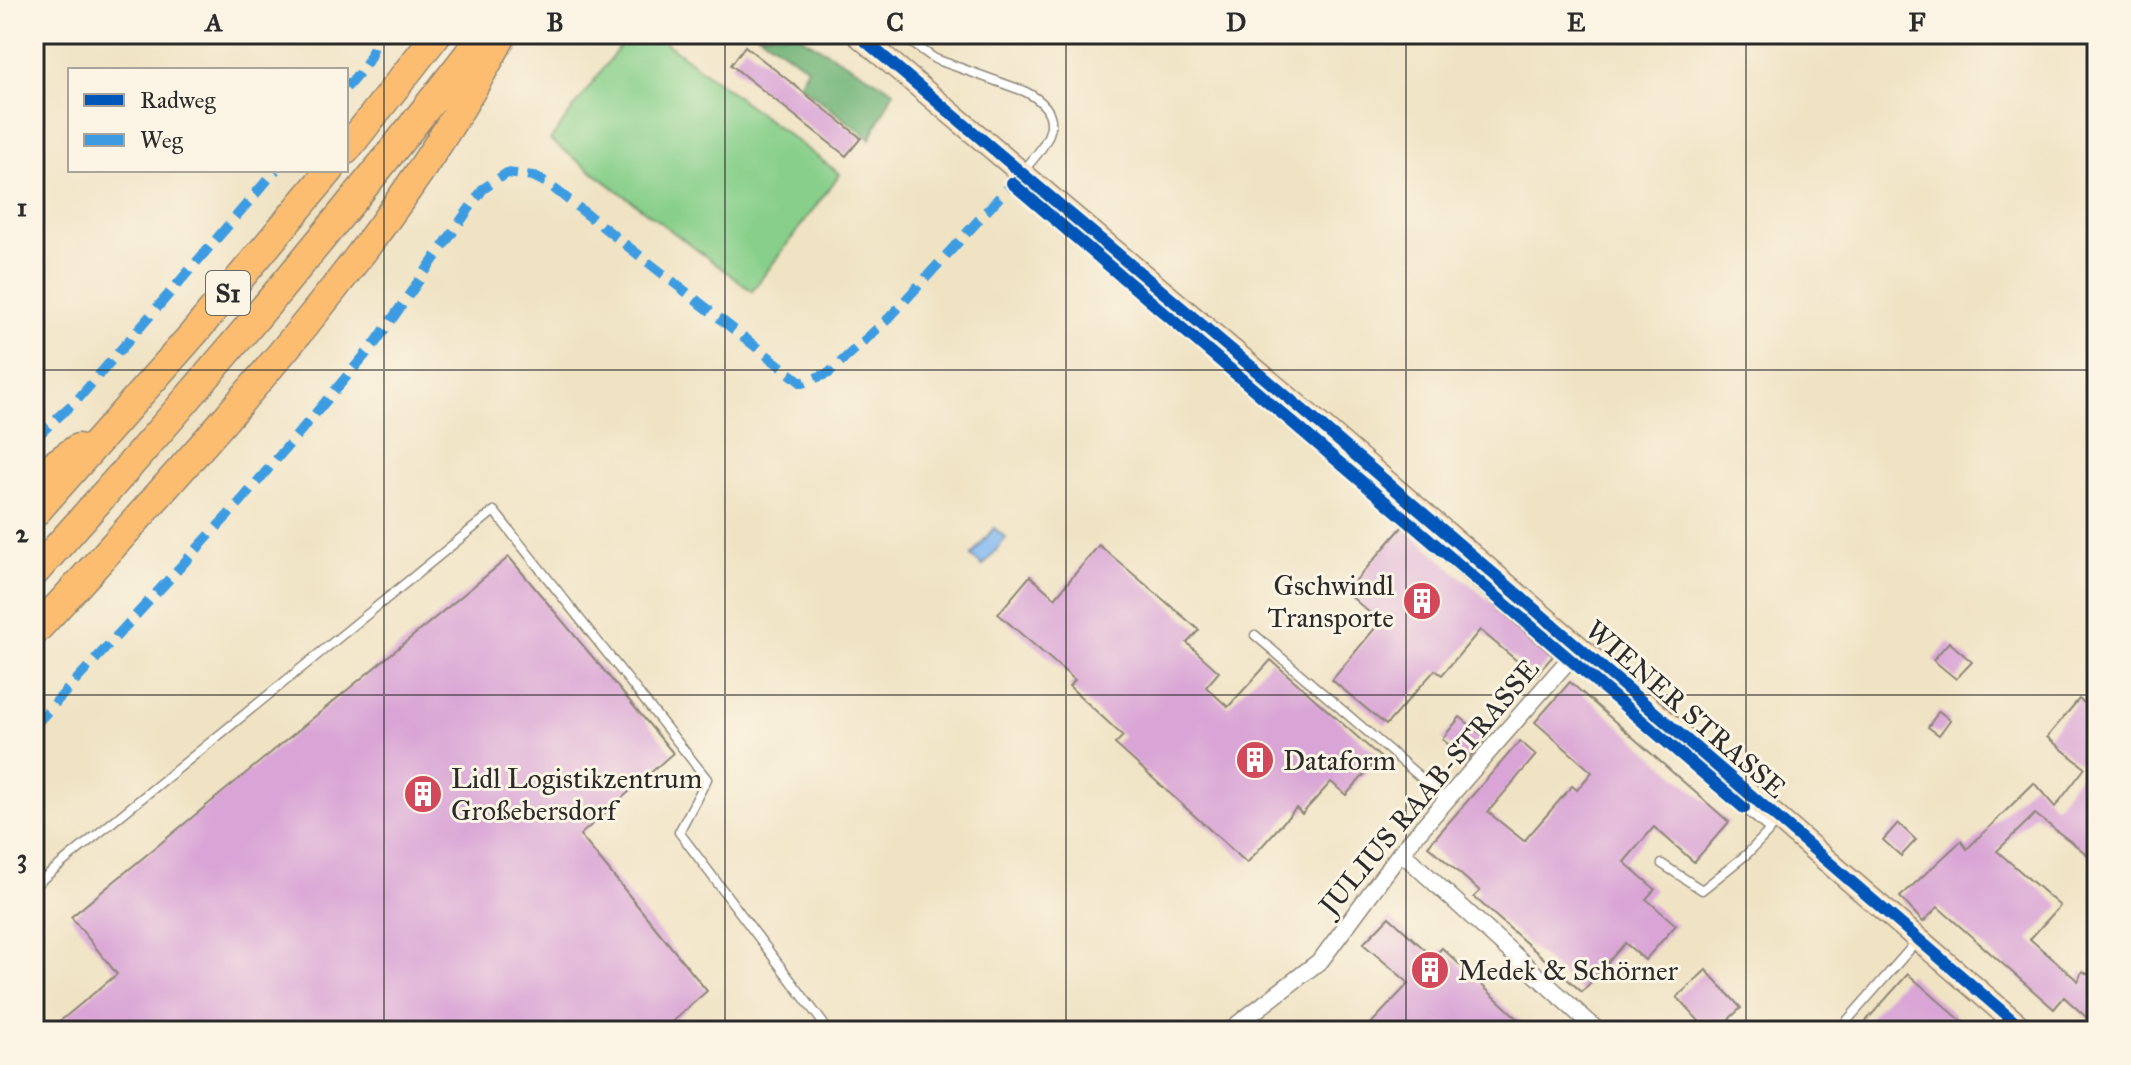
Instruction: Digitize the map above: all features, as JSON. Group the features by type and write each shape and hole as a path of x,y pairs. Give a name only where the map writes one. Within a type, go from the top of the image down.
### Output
{"highway":[{"path":"348,147 437,34"},
{"name":"S1","path":"34,573 221,360 321,240 484,34"},
{"path":"34,632 241,402 333,291 434,150 503,34"},
{"name":"S1","path":"34,514 124,414 328,172"},
{"path":"34,479 124,414"}],"street":[{"name":"WIENER STRASSE","path":"857,34 1317,422 1574,654 1774,825 1918,939 2025,1031"},
{"name":"JULIUS RAAB-STRASSE","path":"1229,1031 1321,960 1401,852 1574,654"},
{"path":"1401,852 1598,1031"}],"lane":[{"path":"899,34 935,59 1024,91 1045,106 1050,117 1048,139 1022,172"},
{"path":"34,886 494,511 707,779 679,832 823,1023 813,1031"},
{"path":"1255,635 1448,801"},
{"path":"1662,864 1702,890 1747,854 1774,825"},
{"path":"1838,1031 1918,939"}],"green space":[{"path":"629,34 654,34 840,174 752,291 550,140"},
{"path":"758,34 796,34 894,91 870,139 799,84 808,68"}],"water":[{"path":"994,528 1006,538 983,566 971,556"}],"building":[{"path":"745,46 861,138 846,156 731,65"},
{"path":"1403,526 1553,656 1535,676 1480,630 1442,675 1435,670 1386,725 1332,680 1380,622 1346,592"},
{"path":"1099,545 1199,630 1187,643 1219,672 1206,687 1228,707 1271,660 1380,757 1346,795 1331,782 1302,814 1296,808 1247,863 1115,744 1123,736 1069,686 1075,680 998,614 1030,576 1055,598"},
{"name":"Lidl Logistikzentrum Großebersdorf","path":"509,557 673,753 580,835 707,991 662,1031 48,1031 117,974 71,917"},
{"path":"1949,642 1972,662 1956,679 1933,660"},
{"path":"1570,682 1729,822 1694,862 1654,827 1624,862 1655,889 1646,899 1676,925 1645,960 1625,943 1582,992 1474,897 1480,891 1428,846 1520,741 1536,755 1488,812 1524,841 1572,786 1577,790 1592,772 1535,722"},
{"path":"2079,699 2097,713 2097,862 2035,814 1997,851 2060,906 2030,939 2078,981 2082,971 2097,979 2097,1027 2064,997 2054,1009 1938,907 1923,922 1900,897 1961,841 1967,849 2034,783 2055,807 2085,768 2047,737"},
{"path":"1939,711 1950,720 1939,735 1928,727"},
{"path":"1460,717 1486,738 1467,760 1442,739"},
{"path":"1898,823 1916,840 1901,856 1883,840"},
{"name":"Medek & Schörner","path":"1389,917 1433,957 1442,948 1531,1031 1364,1031 1409,983 1363,944"},
{"path":"1706,970 1741,1008 1716,1031 1708,1031 1677,997"},
{"path":"1908,974 1973,1031 1857,1031"}],"marked path":[{"path":"348,86 370,57 375,34"},
{"path":"34,439 79,398 274,172"},
{"path":"34,726 241,501 376,342 483,189 507,173 533,176 547,183 802,383 829,373 889,318 1017,178"}],"cycle path":[{"path":"857,34 1317,422 2025,1031"},
{"path":"1012,183 1744,808"}],"place":[{"name":"Gschwindl Transporte","path":"1422,601"},
{"name":"Dataform","path":"1255,760"},
{"name":"Lidl Logistikzentrum Großebersdorf","path":"423,794"},
{"name":"Medek & Schörner","path":"1430,970"}]}
